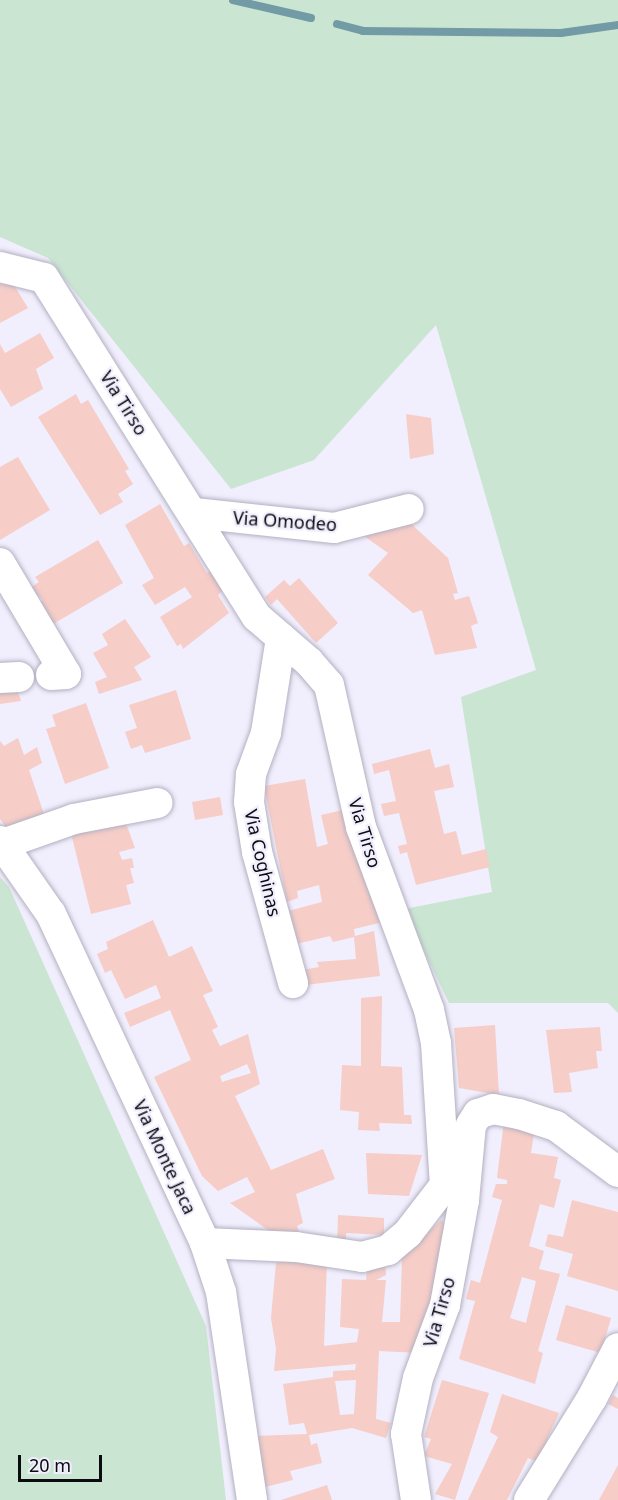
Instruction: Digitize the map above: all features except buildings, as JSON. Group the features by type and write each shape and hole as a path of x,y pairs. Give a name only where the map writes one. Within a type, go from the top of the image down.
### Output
{"street":[{"name":"Via Tirso","path":"0,267 44,278 194,513 257,617 282,638 329,685 361,827 429,1010 436,1043 455,1193 445,1305 418,1378 406,1434 416,1500"},
{"name":"Via Omodeo","path":"194,513 334,528 410,509"},
{"path":"0,564 59,674"},
{"name":"Via Coghinas","path":"282,638 266,733 251,774 249,802 257,852 293,982"},
{"path":"1,843 74,819 157,803"},
{"name":"Via Monte Jaca","path":"1,843 51,914 205,1243 221,1292 252,1500"},
{"path":"205,1243 296,1247 362,1257 388,1250 455,1193 471,1125 478,1114 493,1109 556,1126 618,1172"},
{"path":"529,1500 588,1405 618,1348"}],"green space":[{"path":"0,0 618,0 618,1013 608,1003 449,1003 404,909 492,892 461,697 536,670 436,325 314,460 231,489 48,258 0,237"},
{"path":"0,877 9,887 206,1326 226,1500 0,1500"}],"waterway":[{"path":"233,0 311,18"},
{"path":"337,24 363,31 561,33 618,25"}]}
